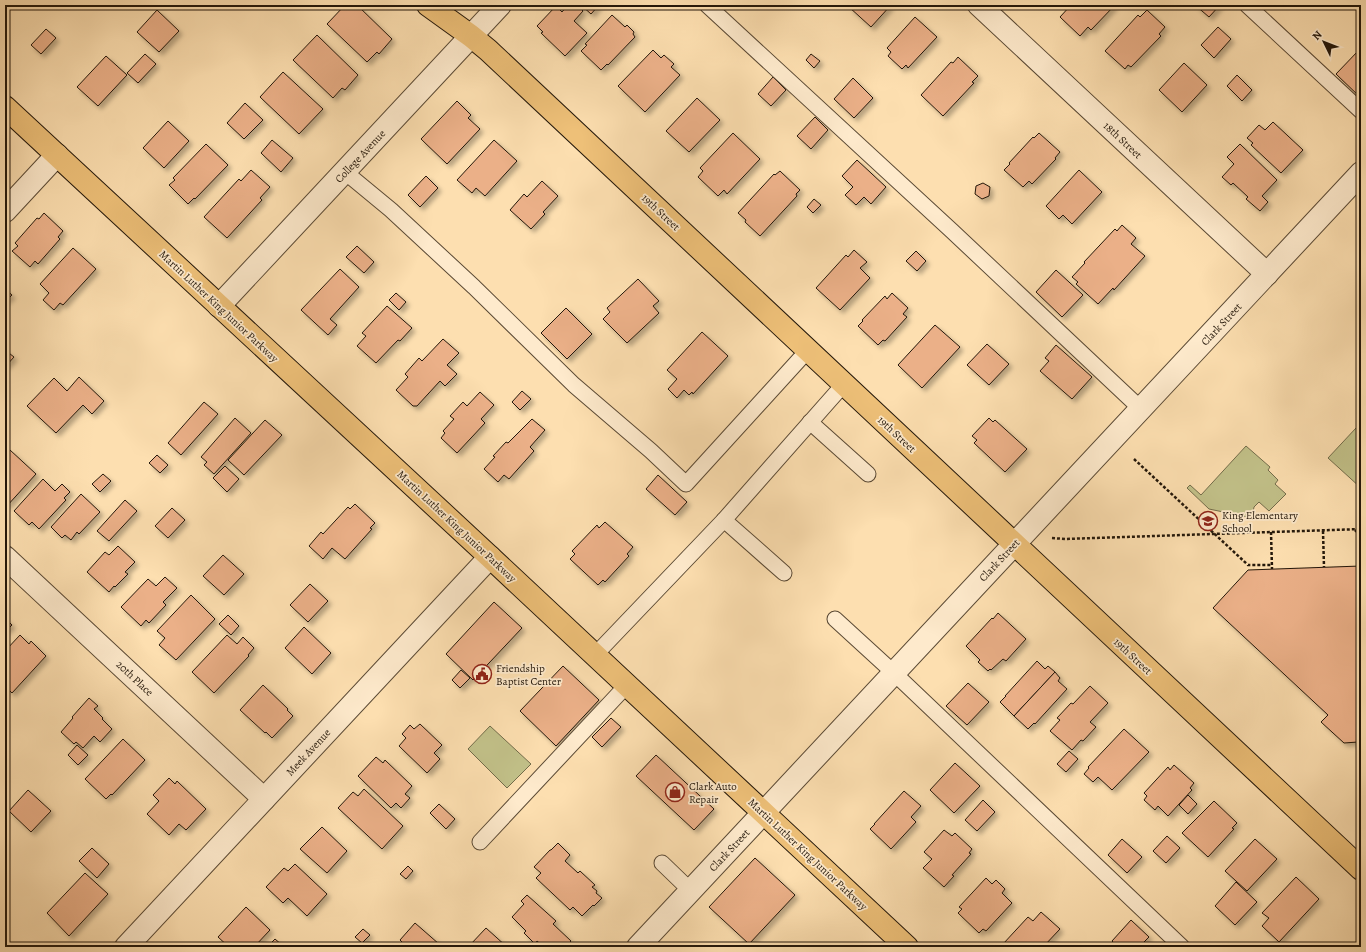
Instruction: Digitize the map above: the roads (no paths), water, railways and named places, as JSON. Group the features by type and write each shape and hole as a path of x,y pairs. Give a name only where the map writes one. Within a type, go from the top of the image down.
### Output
{"main road":[{"name":"19th Street","path":"428,5 471,36 1361,869"},
{"name":"Martin Luther King Junior Parkway","path":"5,107 764,812 907,947"}],"street":[{"name":"College Avenue","path":"219,306 500,5"},
{"name":"18th Street","path":"979,5 1267,274"},
{"path":"5,211 57,155"},
{"name":"Clark Street","path":"638,947 1361,173"},
{"name":"Meek Avenue","path":"126,947 490,557"},
{"name":"20th Place","path":"5,558 264,799"}],"lane":[{"path":"707,5 940,220 1141,409"},
{"path":"1247,5 1361,110"},
{"path":"344,172 391,210 474,287 574,386 651,451 686,484 808,350"},
{"path":"595,656 724,520 844,384"},
{"path":"810,422 868,474"},
{"path":"724,520 784,573"},
{"path":"835,619 894,673 1182,947"},
{"path":"480,842 627,685"},
{"path":"662,863 691,891"}],"place":[{"name":"King Elementary School","path":"1208,521"},
{"name":"Friendship Baptist Center","path":"482,674"},
{"name":"Clark Auto Repair","path":"675,792"}]}
